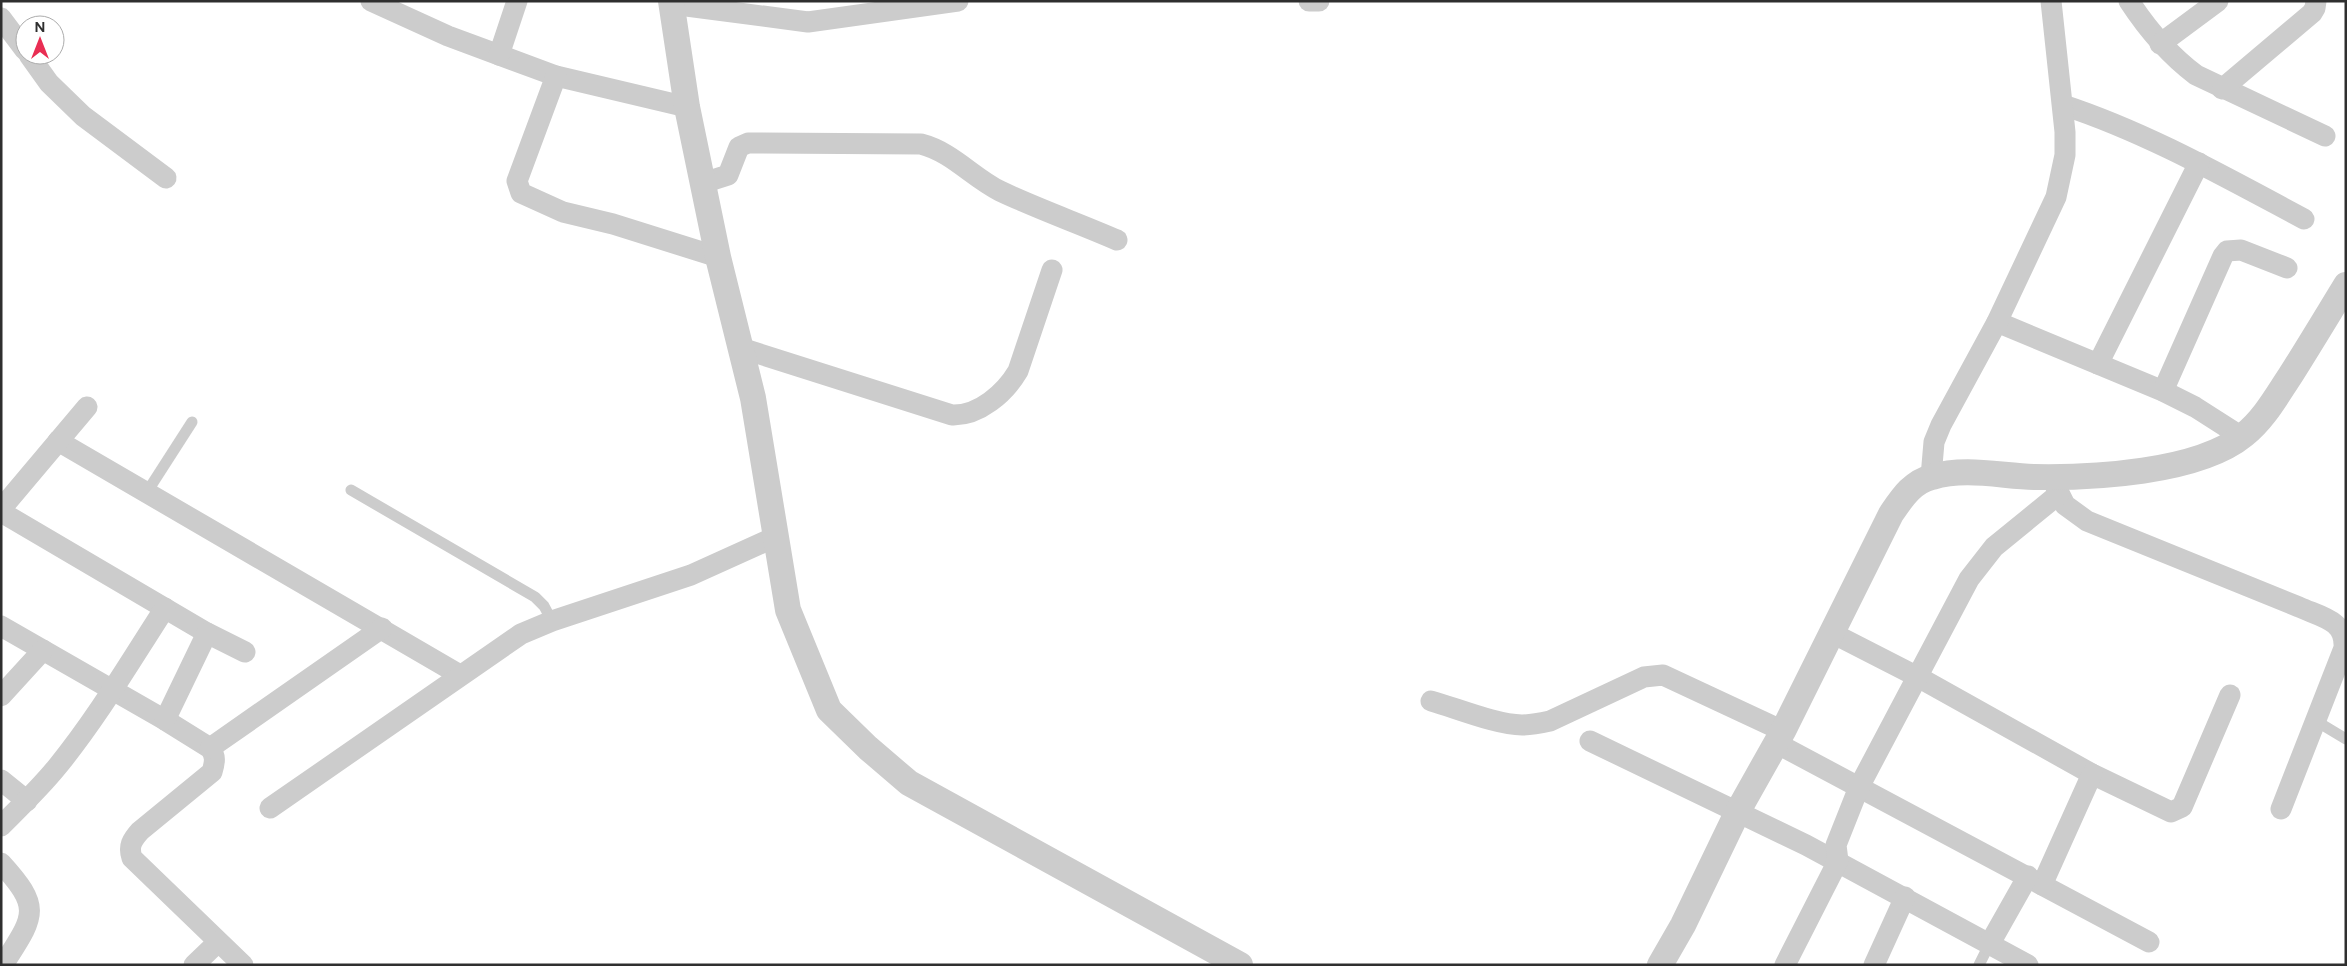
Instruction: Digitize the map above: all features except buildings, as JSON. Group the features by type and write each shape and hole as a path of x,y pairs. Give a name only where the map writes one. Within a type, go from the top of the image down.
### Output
{"street":[{"path":"371,1 448,36 556,76 687,107"},
{"path":"499,55 517,1"},
{"path":"958,1 808,22 671,2 687,107 718,256 753,398 788,610 829,710 868,748 909,783 1240,965"},
{"path":"1309,1 1319,1"},
{"path":"1931,477 1934,442 1941,425 1997,322 2056,197 2065,155 2063,105 2051,1"},
{"path":"2129,1 2160,44 2179,62 2222,88 2326,136"},
{"path":"2160,44 2218,1"},
{"path":"2222,88 2312,13 2316,1"},
{"path":"1,18 15,37"},
{"path":"36,65 49,83 83,116 166,178"},
{"path":"556,76 517,181 521,193 563,212 613,224 718,256"},
{"path":"2063,105 2122,126 2199,163 2304,219"},
{"path":"703,184 728,175 739,147 748,143 920,144 934,148 949,156 1000,191 1117,240"},
{"path":"2098,364 2199,163"},
{"path":"2163,391 2222,256 2227,251 2241,250 2287,268"},
{"path":"741,348 952,415 965,415 974,412 1007,387 1012,380 1018,370 1052,270"},
{"path":"1660,965 1683,925 1738,810 1780,737 1891,514 1909,488 1931,477 1970,472 2055,485 2128,474 2183,462 2216,451 2242,437 2263,417 2346,285"},
{"path":"1997,322 2163,391 2195,407 2242,437"},
{"path":"87,407 1,511 207,633 245,652"},
{"path":"58,441 460,675"},
{"path":"1785,965 1838,862 1836,845 1859,787 1969,579 1982,560 2055,485"},
{"path":"2055,485 2065,505 2087,521 2299,607 2341,628 2345,637 2344,648 2281,809"},
{"path":"270,808 521,634 552,621 691,575 775,537"},
{"path":"1,826 27,801 56,768 113,690 165,608"},
{"path":"1,626 210,748 214,754 215,762 212,772 140,831 132,840 130,849 132,858 243,965"},
{"path":"210,748 382,628"},
{"path":"1832,632 1918,677 2092,774 2166,810 2176,811 2182,807 2230,695"},
{"path":"165,720 207,633"},
{"path":"1,696 43,650"},
{"path":"1431,701 1507,723 1521,725 1536,724 1550,721 1644,677 1663,675 1780,737 1859,787 2149,942"},
{"path":"1590,741 1738,810 1905,897 2028,965"},
{"path":"1989,944 2035,880 2092,774"},
{"path":"1,780 27,801"},
{"path":"1,864 21,886 30,903 31,916 27,929 4,965"},
{"path":"1874,965 1905,897"},
{"path":"194,965 218,942"}],"lane":[{"path":"147,492 192,422"},
{"path":"351,490 535,597 544,606 552,621"},
{"path":"2316,721 2346,739"},
{"path":"1979,965 1989,944"}]}
